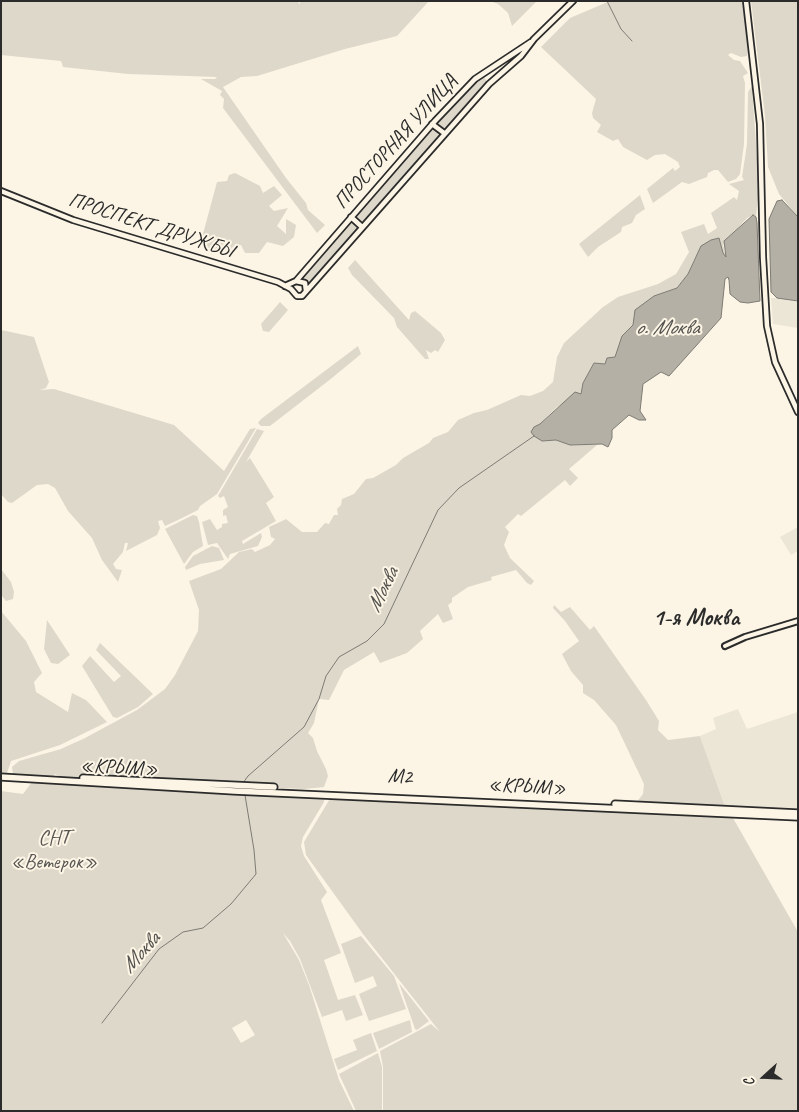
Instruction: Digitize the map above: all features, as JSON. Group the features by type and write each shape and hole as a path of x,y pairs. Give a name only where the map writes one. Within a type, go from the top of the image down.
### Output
{"highway":[{"name":"«КРЫМ»","path":"1,776 234,791 254,790 798,817"},
{"name":"М2","path":"1,776 798,813"}],"main road":[{"name":"ПРОСТОРНАЯ УЛИЦА","path":"306,291 494,78 573,1"},
{"path":"746,1 760,124 766,313 776,362 798,412"},
{"name":"ПРОСТОРНАЯ УЛИЦА","path":"295,282 432,124 475,79 521,51"},
{"path":"432,124 444,133"},
{"name":"ПРОСПЕКТ ДРУЖБЫ","path":"1,190 73,220 292,289"},
{"path":"351,217 362,227"},
{"path":"284,285 295,282 304,283 306,291 302,296 297,296 292,289 295,282"}],"street":[{"path":"725,646 745,637 798,621"}],"shaded area":[{"path":"771,298 785,298 798,301 798,328 773,324"},
{"path":"798,527 798,551 791,555 780,537"},
{"path":"738,709 747,729 798,712 798,809 744,810 724,804 700,736 716,729 713,718"}],"green space":[{"path":"1,1 297,1 300,4 300,1 429,1 397,36 345,49 257,76 241,77 223,87 286,178 306,203 308,210 325,225 317,233 223,108 224,99 220,95 222,91 201,79 215,79 217,77 128,74 63,67 61,61 1,55"},
{"path":"490,1 537,1 512,26 508,13 498,4"},
{"path":"610,1 743,1 747,56 741,57 731,53 728,55 734,60 740,61 748,73 743,76 745,83 744,144 740,174 736,179 728,182 718,170 714,170 708,173 707,177 689,184 682,182 653,203 647,189 673,168 675,171 680,167 678,162 665,154 655,155 647,160 623,147 618,139 613,141 597,132 601,125 593,118 592,113 596,99 541,47 570,18"},
{"path":"751,1 798,1 798,217 779,194 768,167 765,116"},
{"path":"483,75 487,82 445,129 436,125 436,122"},
{"path":"752,86 759,188 756,217 753,215 747,218 723,245 726,257 723,254 720,241 695,258 688,274 677,288 654,296 633,325 622,336 615,357 605,364 594,363 583,383 581,394 557,407 540,424 542,441 556,440 570,445 597,445 569,469 578,478 570,486 565,480 521,516 518,514 505,527 509,532 504,545 510,558 534,581 531,585 527,583 516,570 491,577 492,580 468,587 452,598 452,602 448,605 453,619 443,623 438,614 420,631 423,639 407,653 380,663 374,652 344,670 329,700 319,699 314,723 308,733 313,738 326,769 328,776 324,787 304,789 63,778 55,774 52,777 13,774 12,767 19,761 61,749 85,738 137,710 165,689 175,675 198,631 199,610 189,581 221,569 239,552 252,549 255,552 270,545 275,539 271,537 269,527 286,519 302,532 317,532 325,523 329,524 334,515 338,515 337,509 341,505 342,499 354,494 366,479 373,478 396,465 403,458 429,443 433,438 448,432 458,420 521,395 530,396 543,391 553,382 557,357 564,343 603,307 618,297 658,284 676,274 689,252 681,232 704,224 708,234 717,228 711,213 734,197 737,200 739,191 729,184 744,180 742,177 747,144 748,92"},
{"path":"433,127 440,134 362,223 354,219 354,216"},
{"path":"235,173 260,186 263,193 274,186 282,195 269,206 274,211 288,208 277,226 286,234 286,219 296,225 294,237 283,246 267,242 259,253 245,253 241,245 234,246 226,254 200,245 217,182 227,181 229,175"},
{"path":"640,195 645,209 636,215 632,223 622,227 621,232 598,247 588,257 579,244"},
{"path":"350,221 358,228 309,286 306,281 300,279"},
{"path":"355,260 409,320 411,313 415,311 441,333 445,340 438,352 435,350 431,353 426,350 429,359 425,359 397,327 394,318 352,275 348,268"},
{"path":"280,302 288,310 269,332 263,331 261,324"},
{"path":"1,330 34,337 49,382 46,388 40,390 54,389 174,425 224,471 250,429 256,428 217,494 200,506 198,510 165,526 162,520 158,521 160,528 157,535 126,551 128,543 125,543 123,552 113,564 116,569 122,570 118,582 102,560 92,538 68,511 55,488 48,484 37,485 12,503 8,502 1,494"},
{"path":"358,346 361,354 270,426 261,426 258,423 261,419"},
{"path":"257,429 264,431 246,462 250,458 274,497 266,503 276,521 242,541 243,544 261,533 262,537 258,546 230,554 228,559 217,543 208,545 202,522 210,519 217,530 222,527 222,524 228,523 226,515 223,516 223,510 228,507 224,496 220,498 218,496"},
{"path":"193,515 197,516 199,522 203,546 193,552 184,564 165,529"},
{"path":"212,546 219,548 224,560 200,564 186,570 185,567 193,556"},
{"path":"1,569 11,582 14,592 13,599 6,601 1,595"},
{"path":"554,605 561,612 570,607 590,630 594,626 646,700 659,721 658,730 668,740 700,736 724,804 744,810 635,804 643,794 644,784 616,725 594,700 583,693 583,685 571,671 562,654 579,641 553,608"},
{"path":"1,611 26,641 42,673 34,682 36,692 68,712 72,693 86,700 107,722 60,745 11,761 7,773 1,773"},
{"path":"47,620 70,655 58,664 51,663 44,649"},
{"path":"100,643 153,694 138,707 117,718 113,717 82,666 90,656 114,682 121,676 96,650"},
{"name":"СНТ «Ветерок»","path":"32,782 233,793 234,795 251,793 254,797 254,793 324,798 324,802 303,837 301,846 304,856 327,892 321,900 341,953 324,960 338,1000 355,995 363,1015 346,1021 342,1010 322,1017 300,959 283,933 299,960 309,985 339,1080 354,1111 1,1111 1,791 23,794","holes":["246,1020 255,1035 241,1043 232,1028"]},
{"path":"331,797 733,818 798,932 798,1111 383,1111 383,1067 380,1051 431,1024 440,1032 363,934 306,855 304,842"},
{"path":"361,936 394,976 406,1009 369,1021 359,994 377,986 373,976 355,983 341,944"},
{"path":"399,983 429,1021 417,1030 415,1029"},
{"path":"410,1020 412,1032 379,1049 373,1033"},
{"path":"371,1033 377,1051 338,1070 334,1059 357,1050 353,1040"},
{"path":"378,1053 382,1067 382,1111 356,1111 339,1074"}],"water":[{"path":"782,200 798,217 798,301 777,298 771,292 769,219 777,201"},
{"name":"о. Моква","path":"753,215 756,217 757,223 760,301 740,302 730,294 728,277 725,279 721,318 669,376 661,372 643,384 640,411 646,420 639,420 629,415 612,430 612,438 608,447 602,444 570,445 556,440 542,441 534,436 531,432 534,427 540,424 575,392 581,394 583,383 594,363 605,364 607,358 615,357 622,336 633,325 635,310 654,296 677,288 688,274 701,246 711,240 719,238 726,257 724,241"}],"waterway":[{"path":"607,1 621,29 632,41"},
{"name":"Моква","path":"243,783 248,776 304,727 319,699 326,676 339,657 367,641 384,624 438,510 459,488 534,436"},
{"name":"Моква","path":"102,1023 159,949 183,932 203,928 231,904 256,874 245,795"}],"district":[{"name":"1-я Моква","path":"696,619"}]}
